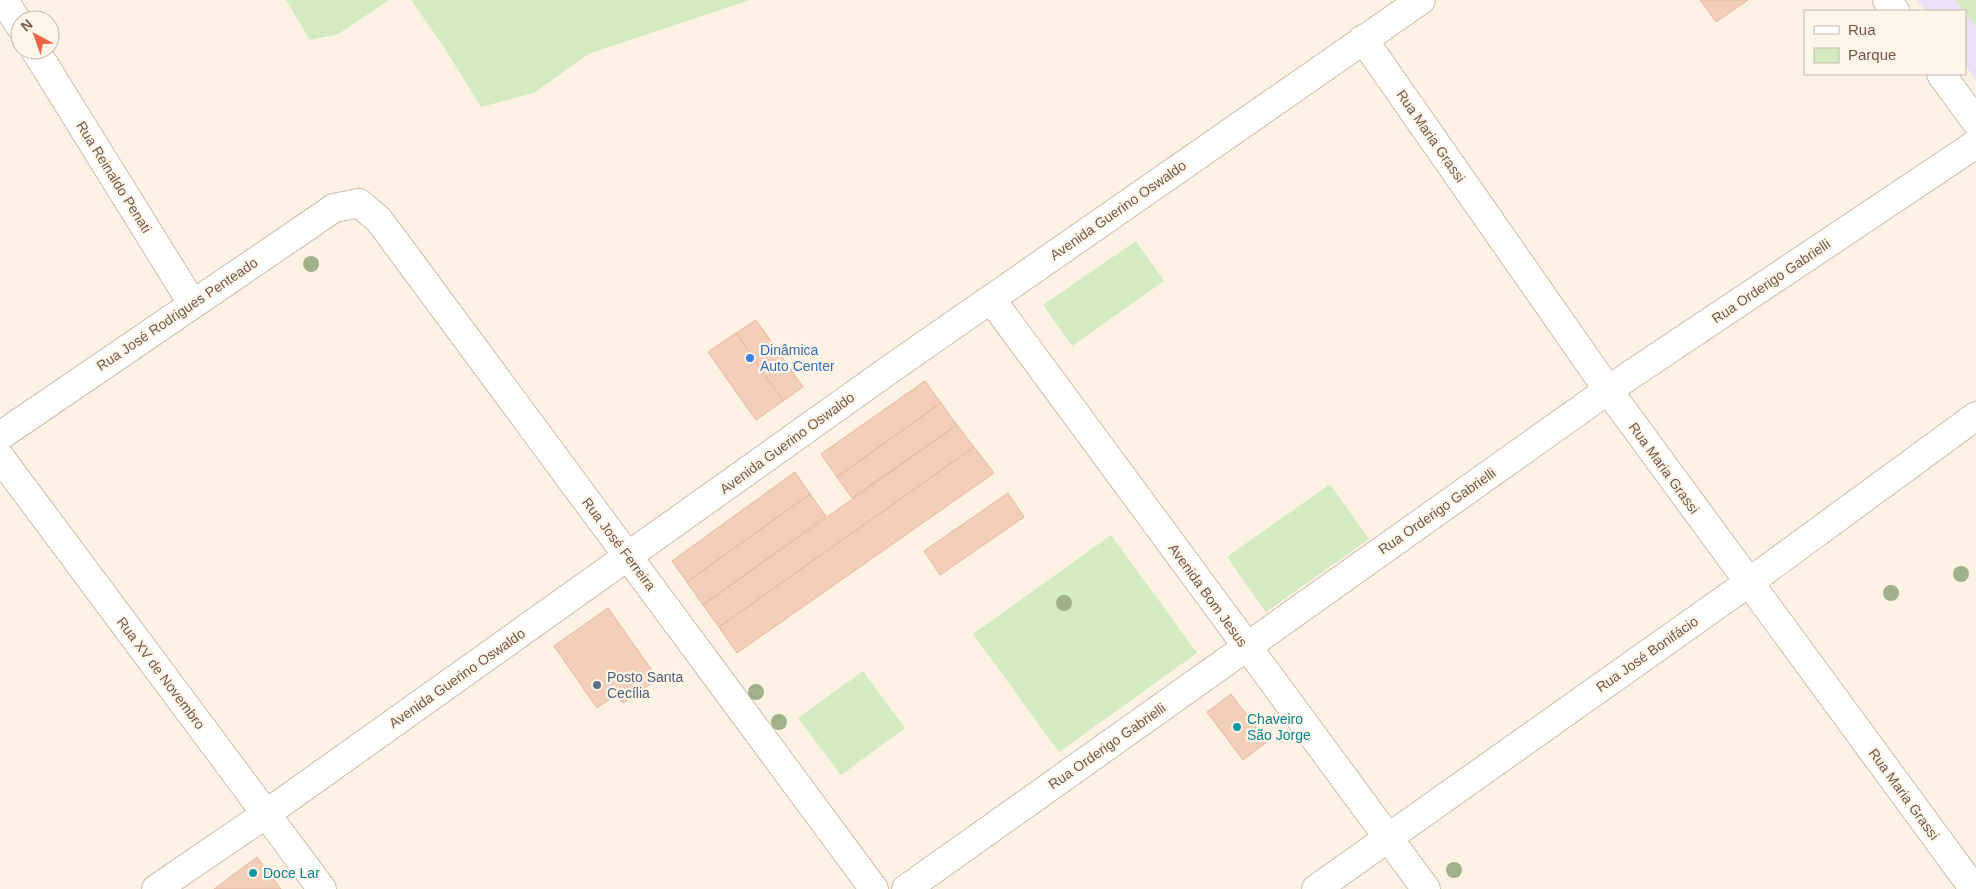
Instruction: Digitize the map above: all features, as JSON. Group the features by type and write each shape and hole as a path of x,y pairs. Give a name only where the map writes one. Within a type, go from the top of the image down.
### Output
{"street":[{"name":"Avenida Guerino Oswaldo","path":"156,889 266,814 896,365 1420,0"},
{"name":"Rua Maria Grassi","path":"1363,39 1608,390 1974,889"},
{"name":"Rua Reinaldo Penati","path":"41,60 192,303"},
{"path":"1942,75 1976,122"},
{"name":"Rua Orderigo Gabrielli","path":"906,889 1608,390 1976,144"},
{"name":"Rua José Rodrigues Penteado","path":"0,436 192,303 334,208 359,204"},
{"name":"Rua José Ferreira","path":"359,204 378,220 874,889"},
{"name":"Avenida Bom Jesus","path":"991,299 1426,889"},
{"name":"Rua José Bonifácio","path":"1316,889 1388,836 1748,583 1976,416"},
{"name":"Rua XV de Novembro","path":"0,457 322,889"}],"shaded area":[{"path":"1917,0 1976,0 1976,80 1966,66 1966,10 1925,10"}],"green space":[{"path":"286,0 389,0 338,34 310,40"},
{"path":"411,0 750,0 588,54 534,93 481,107 442,44"},
{"path":"1956,0 1976,0 1976,27 1966,14 1966,10 1963,10"},
{"path":"1136,241 1164,281 1072,346 1043,305"},
{"path":"1330,484 1369,539 1266,612 1227,557"},
{"path":"1111,535 1197,653 1059,752 973,634"},
{"path":"863,671 905,728 841,775 798,718"}],"building":[{"path":"1700,0 1748,0 1716,22"},
{"path":"756,320 803,387 783,401 736,333"},
{"path":"736,333 783,401 756,420 708,352"},
{"path":"925,381 941,403 837,477 821,454"},
{"path":"941,403 957,425 852,498 837,477"},
{"path":"957,425 974,447 719,627 703,605"},
{"path":"974,447 994,473 737,653 719,627"},
{"path":"795,472 810,494 687,582 672,561"},
{"path":"1008,493 1024,517 940,575 924,551"},
{"path":"810,494 826,516 703,605 687,582"},
{"path":"608,608 658,679 623,703 616,695 597,708 554,646"},
{"name":"Chaveiro São Jorge","path":"1231,694 1267,742 1243,760 1207,712"},
{"name":"Doce Lar","path":"257,857 281,889 214,889"}],"place":[{"name":"Dinâmica Auto Center","path":"750,358"},
{"name":"Posto Santa Cecília","path":"597,685"},
{"name":"Chaveiro São Jorge","path":"1237,727"},
{"name":"Doce Lar","path":"253,873"}]}
